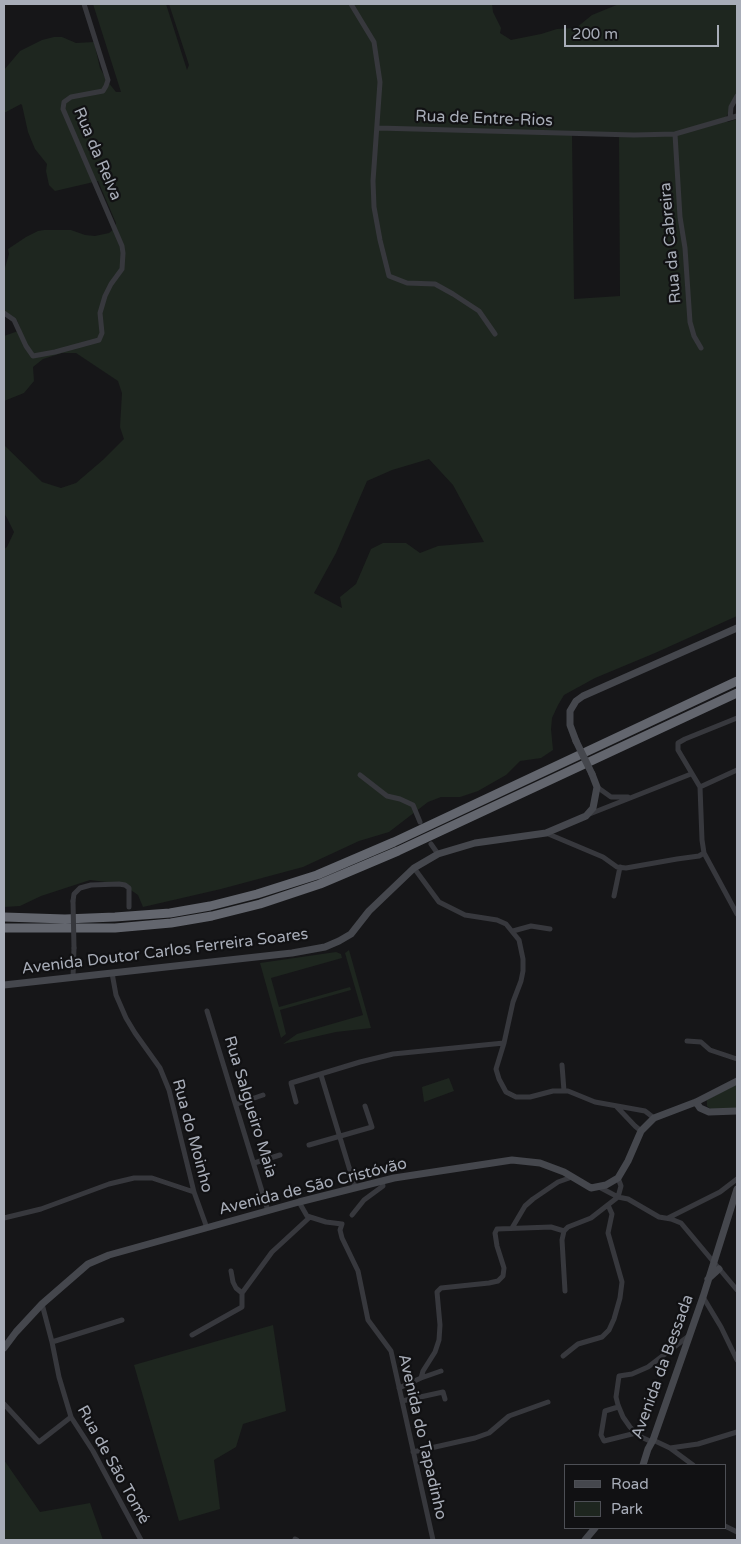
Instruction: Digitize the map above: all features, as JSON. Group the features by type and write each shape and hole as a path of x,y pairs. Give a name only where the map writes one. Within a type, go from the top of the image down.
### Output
{"highway":[{"path":"4,918 75,919 170,913 210,906 257,894 317,875 394,842 737,681"},
{"path":"4,928 115,928 171,923 212,916 260,904 320,884 398,851 737,693"}],"street":[{"name":"Rua da Relva","path":"4,314 14,320 26,346 33,356 99,340 102,333 100,313 110,284 122,269 122,246 104,200 63,109 64,102 71,97 103,91 108,80 84,4"},
{"path":"351,4 374,42 380,82 373,181 374,207 380,240 390,276 407,283 435,284 479,310 496,334"},
{"path":"730,118 732,106 737,96"},
{"name":"Rua de Entre-Rios","path":"378,128 561,134 675,134 737,116"},
{"name":"Rua da Cabreira","path":"675,134 680,218 690,322 694,336 701,348"},
{"path":"586,816 594,808 597,787 576,741 569,718 572,706 583,696 737,628"},
{"path":"737,718 678,743 678,750 700,787 704,853 725,895 737,914"},
{"path":"700,787 737,770"},
{"path":"360,774 386,796 400,799 413,805 420,822"},
{"path":"586,816 631,796 691,774"},
{"path":"597,787 611,797"},
{"path":"595,799 631,796"},
{"path":"595,799 601,805 610,806"},
{"name":"Avenida Doutor Carlos Ferreira Soares","path":"4,984 292,953 325,947 351,934 369,911 414,868 438,854 476,844 546,833 586,816"},
{"path":"546,833 603,857 617,867 626,868 699,856 704,853"},
{"path":"431,844 438,854"},
{"path":"614,896 620,867"},
{"path":"414,868 439,902 465,915 497,920 506,924 513,930 521,946 523,959 521,981 512,1002 504,1043 496,1068 506,1092 516,1097 530,1097 553,1091 564,1091 581,1095 595,1102 645,1111 654,1118"},
{"path":"73,977 74,894 80,888 90,885 119,884 129,888 129,907"},
{"path":"513,930 531,926 550,929"},
{"name":"Rua do Moinho","path":"112,972 116,995 126,1018 163,1075 181,1136 194,1192 207,1228"},
{"name":"Rua Salgueiro Maia","path":"207,1011 237,1104 268,1211"},
{"path":"687,1041 701,1042 710,1050 737,1059"},
{"path":"296,1102 291,1083 360,1062 393,1054 504,1043"},
{"path":"562,1065 564,1091"},
{"path":"321,1075 355,1187"},
{"path":"598,1186 606,1185 618,1178 628,1161 641,1131 654,1118 696,1102 737,1080"},
{"path":"237,1104 263,1095"},
{"path":"696,1102 700,1108 709,1112 737,1111"},
{"path":"309,1146 372,1127 365,1106"},
{"path":"616,1106 641,1131"},
{"path":"254,1163 280,1155"},
{"name":"Avenida de São Cristóvão","path":"4,1348 42,1304 88,1264 108,1255 299,1202 382,1180 512,1160 540,1163 564,1172 591,1188 598,1186"},
{"path":"512,1228 525,1206 533,1199 558,1182 572,1177"},
{"path":"4,1218 41,1209 109,1184 134,1178 152,1178 194,1192"},
{"path":"565,1291 562,1240 564,1231 568,1227 591,1218 618,1197 621,1186 618,1178"},
{"path":"352,1215 364,1200 383,1186 382,1180"},
{"path":"667,1218 720,1192 737,1180"},
{"path":"598,1186 618,1197 628,1199 659,1217 681,1224 737,1290"},
{"name":"Avenida da Bessada","path":"643,1464 703,1297 737,1189"},
{"path":"192,1335 242,1307 242,1293 272,1252 310,1217 307,1216 299,1202"},
{"path":"563,1356 578,1344 602,1337 609,1330 614,1319 622,1282 608,1233 612,1214 608,1205"},
{"name":"Avenida do Tapadinho","path":"310,1217 342,1224 340,1230 342,1238 358,1271 368,1320 390,1351 433,1540"},
{"path":"421,1378 423,1371 435,1352 439,1340 440,1325 437,1292 441,1288 498,1281 503,1276 504,1268 495,1233 497,1229 551,1227 564,1231"},
{"name":"Avenida da Bessada","path":"708,1279 719,1269"},
{"path":"231,1271 236,1288 242,1293"},
{"path":"703,1297 721,1327 737,1360"},
{"name":"Rua de São Tomé","path":"42,1304 59,1377 71,1417 93,1451 141,1540"},
{"path":"52,1342 122,1320"},
{"path":"690,1335 648,1366 632,1374 619,1376 616,1397 623,1417 636,1433 670,1448 692,1464"},
{"path":"399,1388 441,1371"},
{"path":"402,1401 443,1392 445,1399"},
{"path":"413,1452 476,1438 488,1433 509,1416 548,1402"},
{"path":"4,1404 39,1442 71,1417"},
{"path":"618,1407 605,1411 601,1436 604,1441 636,1433"},
{"path":"670,1448 698,1444 737,1432"},
{"path":"586,1540 594,1529"}],"green space":[{"path":"93,4 166,4 187,70 189,65 169,4 492,4 493,12 501,28 500,33 511,40 557,29 576,28 592,15 619,4 737,4 737,99 724,120 728,122 737,119 737,616 595,678 564,695 552,718 553,750 541,758 520,761 506,775 478,791 460,797 441,797 428,802 389,832 359,841 303,867 143,907 138,895 122,884 90,880 41,896 20,906 4,907 4,549 7,547 14,532 4,513 4,445 42,482 61,488 76,483 124,439 120,427 122,393 118,381 76,353 62,353 43,359 33,367 34,381 24,393 4,401 4,336 21,330 17,320 4,312 4,271 9,254 8,249 38,231 71,230 95,236 109,233 115,228 116,223 98,181 55,191 49,185 46,171 47,164 35,149 28,132 22,105 4,113 4,70 20,51 42,40 62,37 76,43 94,42 100,68 116,92 121,92","holes":["572,135 619,136 620,296 574,299","429,459 453,485 484,542 438,546 420,553 406,543 383,543 371,549 356,584 340,597 342,608 314,593 336,553 367,481 392,470"]},
{"path":"349,950 371,1028 336,1032 283,1044 297,1034 363,1015 345,953"},
{"path":"336,952 341,954 342,958 271,978 279,1007 350,987 351,990 280,1010 286,1034 281,1038 260,963"},
{"path":"449,1078 454,1091 424,1102 422,1087"},
{"path":"737,1084 737,1109 712,1110 707,1106 707,1100"},
{"path":"273,1325 286,1411 243,1424 236,1447 214,1460 220,1509 179,1521 134,1365"},
{"path":"4,1460 40,1512 90,1503 103,1540 4,1540"}]}
